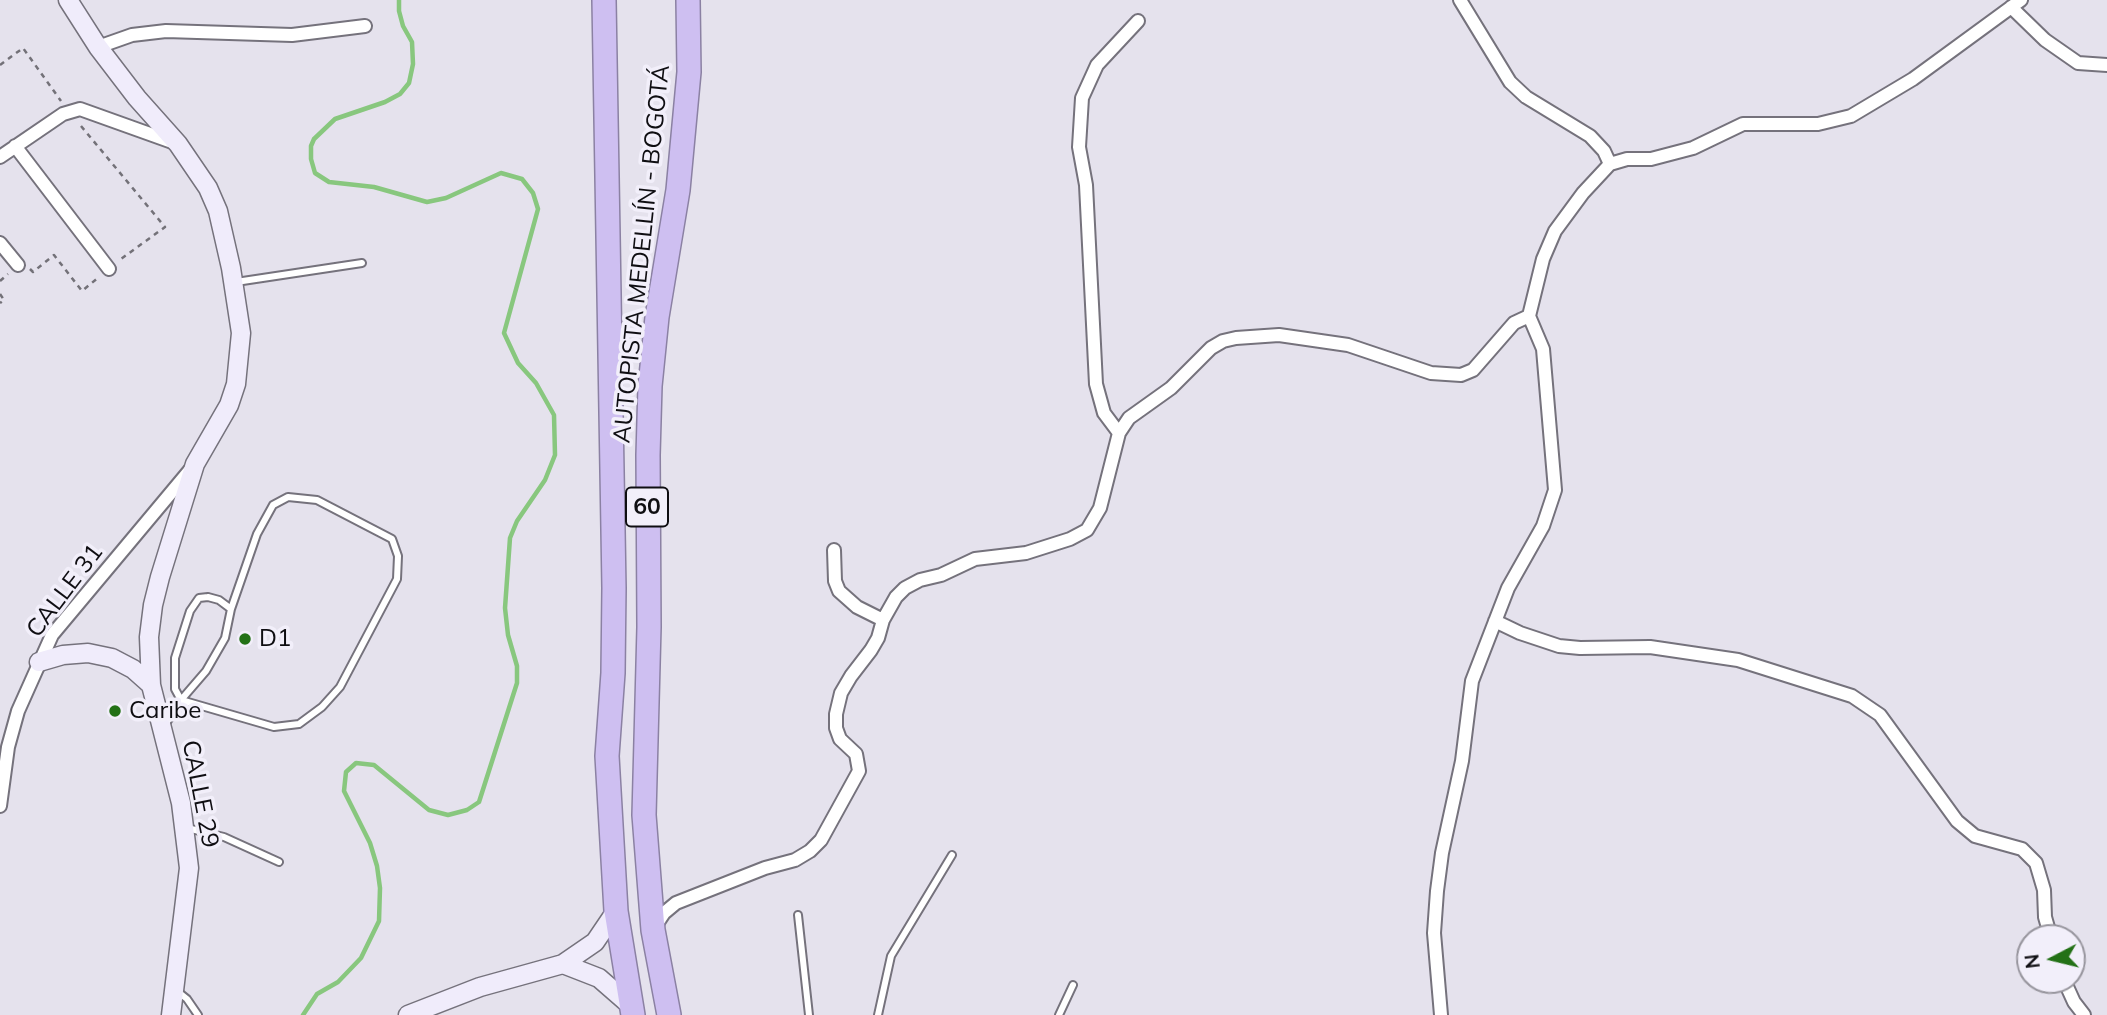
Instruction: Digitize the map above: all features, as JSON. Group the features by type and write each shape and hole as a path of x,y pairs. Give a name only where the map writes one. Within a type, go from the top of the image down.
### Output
{"highway":[{"name":"AUTOPISTA MEDELLÍN - BOGOTÁ","path":"604,0 604,136 614,587 613,673 607,755 616,911 632,1010"},
{"path":"604,136 618,107 617,0"},
{"path":"674,0 675,71 665,159 678,190"},
{"name":"AUTOPISTA MEDELLÍN - BOGOTÁ","path":"669,1015 653,930 644,815 649,627 648,455 650,386 657,317 678,190 689,72 688,0"}],"main road":[{"name":"CALLE 29","path":"68,0 97,47 178,144 208,188 218,211 234,282 241,333 236,384 229,405 195,464 153,605 149,637 151,685 185,828 189,867 171,1015"},
{"path":"39,662 63,655 88,653 112,658 133,669 151,685"},
{"path":"408,1015 480,987 564,964 595,942 616,911"},
{"path":"564,964 599,978 632,1010"}],"street":[{"path":"1460,0 1510,82 1526,97 1590,136 1604,151 1610,164"},
{"path":"1441,1015 1434,933 1442,853 1460,771 1472,681 1508,589 1544,526 1555,490 1543,349 1529,316 1544,259 1555,231 1583,193 1610,164 1627,159 1651,159 1693,148 1743,124 1818,124 1851,116 1913,79 2016,4 2045,40 2078,63 2107,65"},
{"path":"1119,433 1104,413 1096,384 1086,185 1079,147 1082,98 1097,65 1138,21"},
{"path":"97,47 132,34 166,31 292,35 365,26"},
{"path":"0,157 69,111 80,109 178,144"},
{"path":"15,146 109,269"},
{"path":"0,243 18,265"},
{"path":"653,930 664,913 676,903 765,868 795,860 821,840 859,771 856,754 840,739 836,728 841,693 878,638 883,620 896,597 905,588 920,580 941,575 975,559 1026,553 1070,539 1087,530 1100,508 1119,433 1129,418 1171,388 1211,348 1223,341 1279,335 1348,345 1431,373 1461,375 1473,370 1514,323 1529,316"},
{"name":"CALLE 31","path":"0,806 8,747 18,711 52,635 195,464"},
{"path":"834,550 835,581 839,591 856,607 883,620"},
{"path":"1494,621 1520,634 1559,646 1650,647 1725,658 1852,696 1880,715 1957,821 1975,836 2022,849 2036,863 2044,890 2047,924"},
{"path":"2070,994 2084,1015"}],"lane":[{"path":"234,282 362,263"},
{"path":"162,730 181,700 206,671 225,638 231,609 257,534 273,505 288,497 317,500 392,539 398,556 397,579 340,687 322,707 299,724 274,727 181,700 175,689 173,671 190,611 199,598 208,597 219,600 231,609"},
{"path":"185,828 224,836 279,862"},
{"path":"878,1015 891,956 952,855"},
{"path":"798,915 809,1015"},
{"path":"1059,1015 1073,985"},
{"path":"175,989 187,999 198,1015"}],"path":[{"path":"0,65 23,48 69,111 164,227 82,291 54,255 33,272 22,260 0,281"},
{"path":"0,294 4,300 0,303"}],"waterway":[{"path":"303,1015 317,994 338,982 361,958 379,921 380,888 377,866 370,843 344,791 346,772 356,763 374,765 429,810 448,815 467,810 479,802 517,683 517,666 508,635 505,608 510,538 517,521 545,480 555,455 554,415 536,383 518,363 504,333 538,209 533,193 522,179 501,173 446,198 427,202 374,187 329,182 315,173 311,159 314,139 335,119 385,102 400,94 409,83 413,64 412,42 403,26 399,0"}],"place":[{"name":"D1","path":"245,639"},
{"name":"Caribe","path":"115,711"}]}
